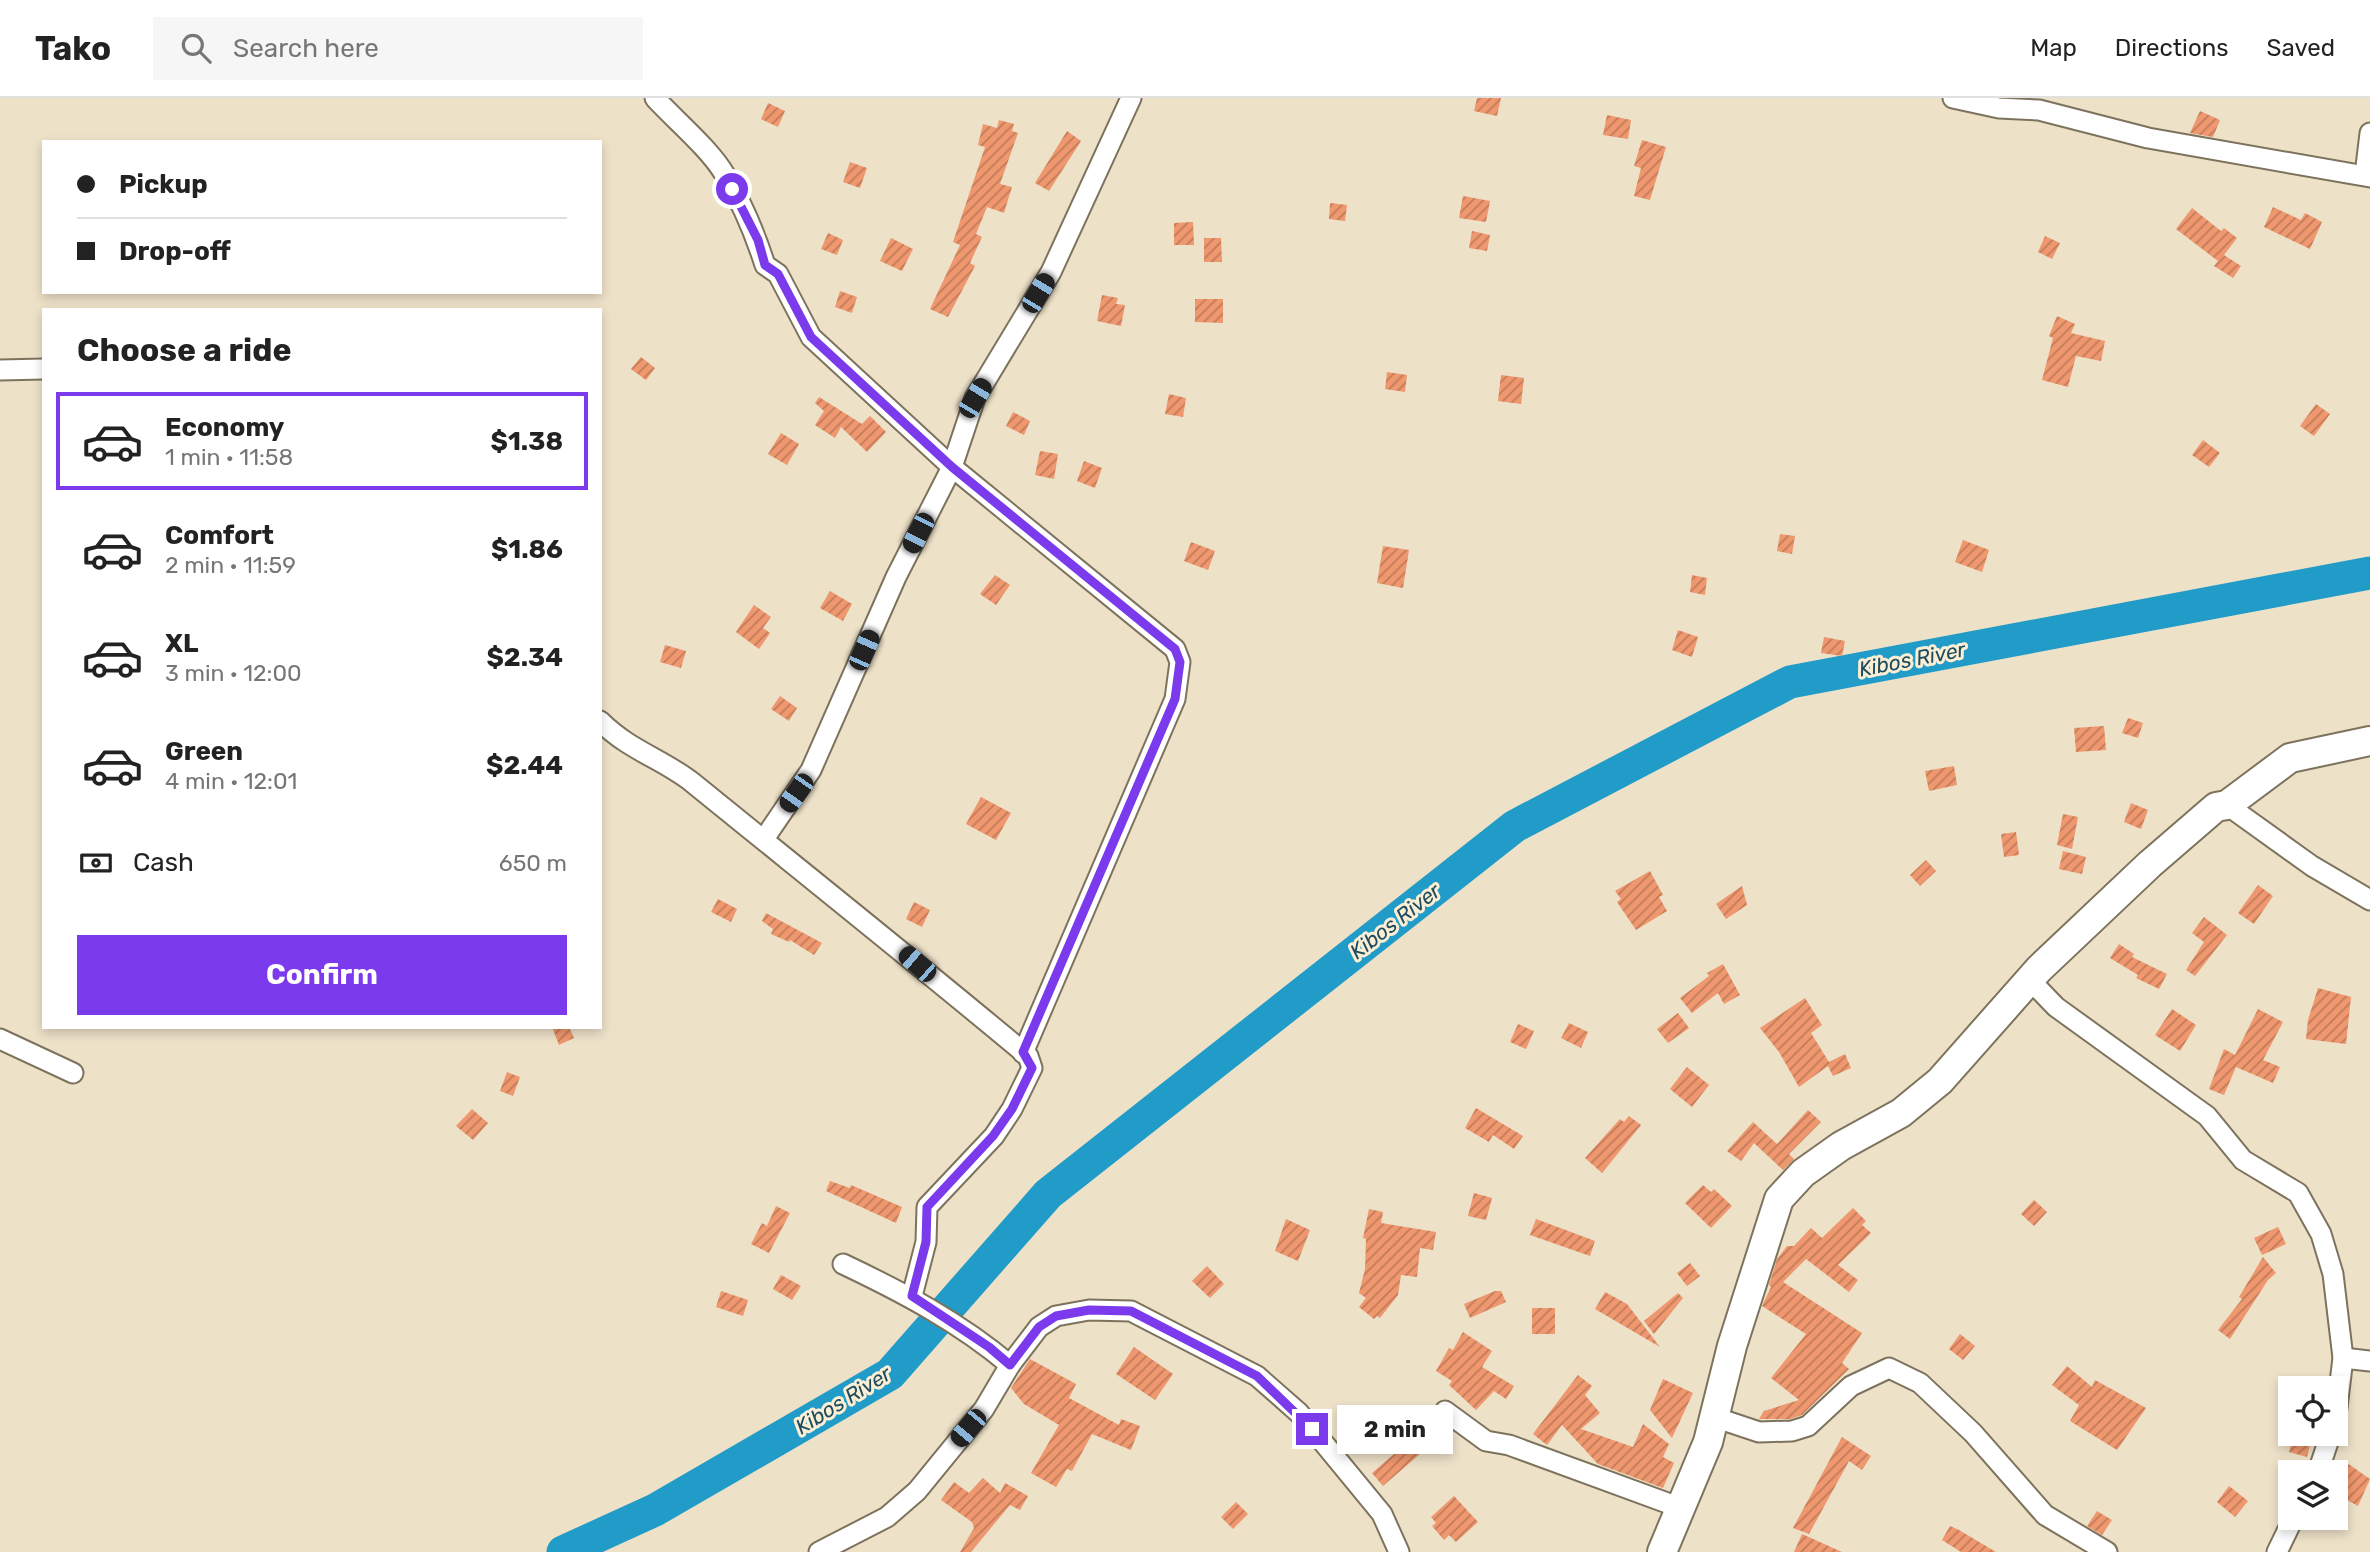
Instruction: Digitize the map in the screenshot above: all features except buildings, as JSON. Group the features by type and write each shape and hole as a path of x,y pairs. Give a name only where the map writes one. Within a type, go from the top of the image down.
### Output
{"main road":[{"path":"1662,1552 1708,1442 1732,1346 1779,1199 1803,1173 1840,1146 1901,1113 1940,1081 2030,980 2150,864 2216,807 2227,805 2290,758 2370,741"}],"street":[{"path":"655,98 725,174 758,240 765,265 778,274 811,337 952,467 1175,649 1180,662 1175,699 1023,1052"},
{"path":"764,839 811,770 896,577 952,467 975,398 1051,272 1131,98"},
{"path":"1953,98 1999,108 2039,110 2135,135 2304,168 2368,176 2370,133"},
{"path":"0,370 42,369"},
{"path":"602,723 637,751 683,775 764,839 1023,1052 1032,1068 1012,1109 964,1171 927,1207 919,1301"},
{"path":"2227,805 2312,866 2370,900"},
{"path":"2030,980 2056,1007 2105,1039 2207,1116 2243,1160 2298,1194 2321,1234 2333,1274 2343,1358 2341,1376"},
{"path":"0,1039 74,1073"},
{"path":"843,1264 919,1301 989,1347 1010,1365"},
{"path":"819,1552 887,1517 917,1491 984,1409 1010,1365 1039,1327 1056,1316 1089,1310 1131,1311 1257,1376 1299,1413 1382,1514 1399,1552"},
{"path":"2343,1358 2370,1361"},
{"path":"1714,1418 1759,1432 1792,1431 1808,1426 1851,1386 1889,1368 1920,1383 1947,1408 1973,1433 2045,1515 2106,1552"},
{"path":"1445,1411 1486,1441 1509,1445 1681,1508"},
{"path":"2277,1552 2288,1530"}],"waterway":[{"name":"Kibos River","path":"563,1552 655,1510 890,1374 1048,1194 1515,826 1790,682 2370,573"}],"route":[{"path":"732,189 758,240 765,265 778,274 785,292 811,337 952,467 1175,649 1180,662 1175,699 1023,1052 1028,1056 1032,1068 1028,1080 993,1136 956,1180 927,1207 924,1221 926,1242 912,1296 989,1347 1010,1365 1039,1327 1056,1316 1089,1310 1131,1311 1257,1376 1299,1413 1312,1429"}]}
